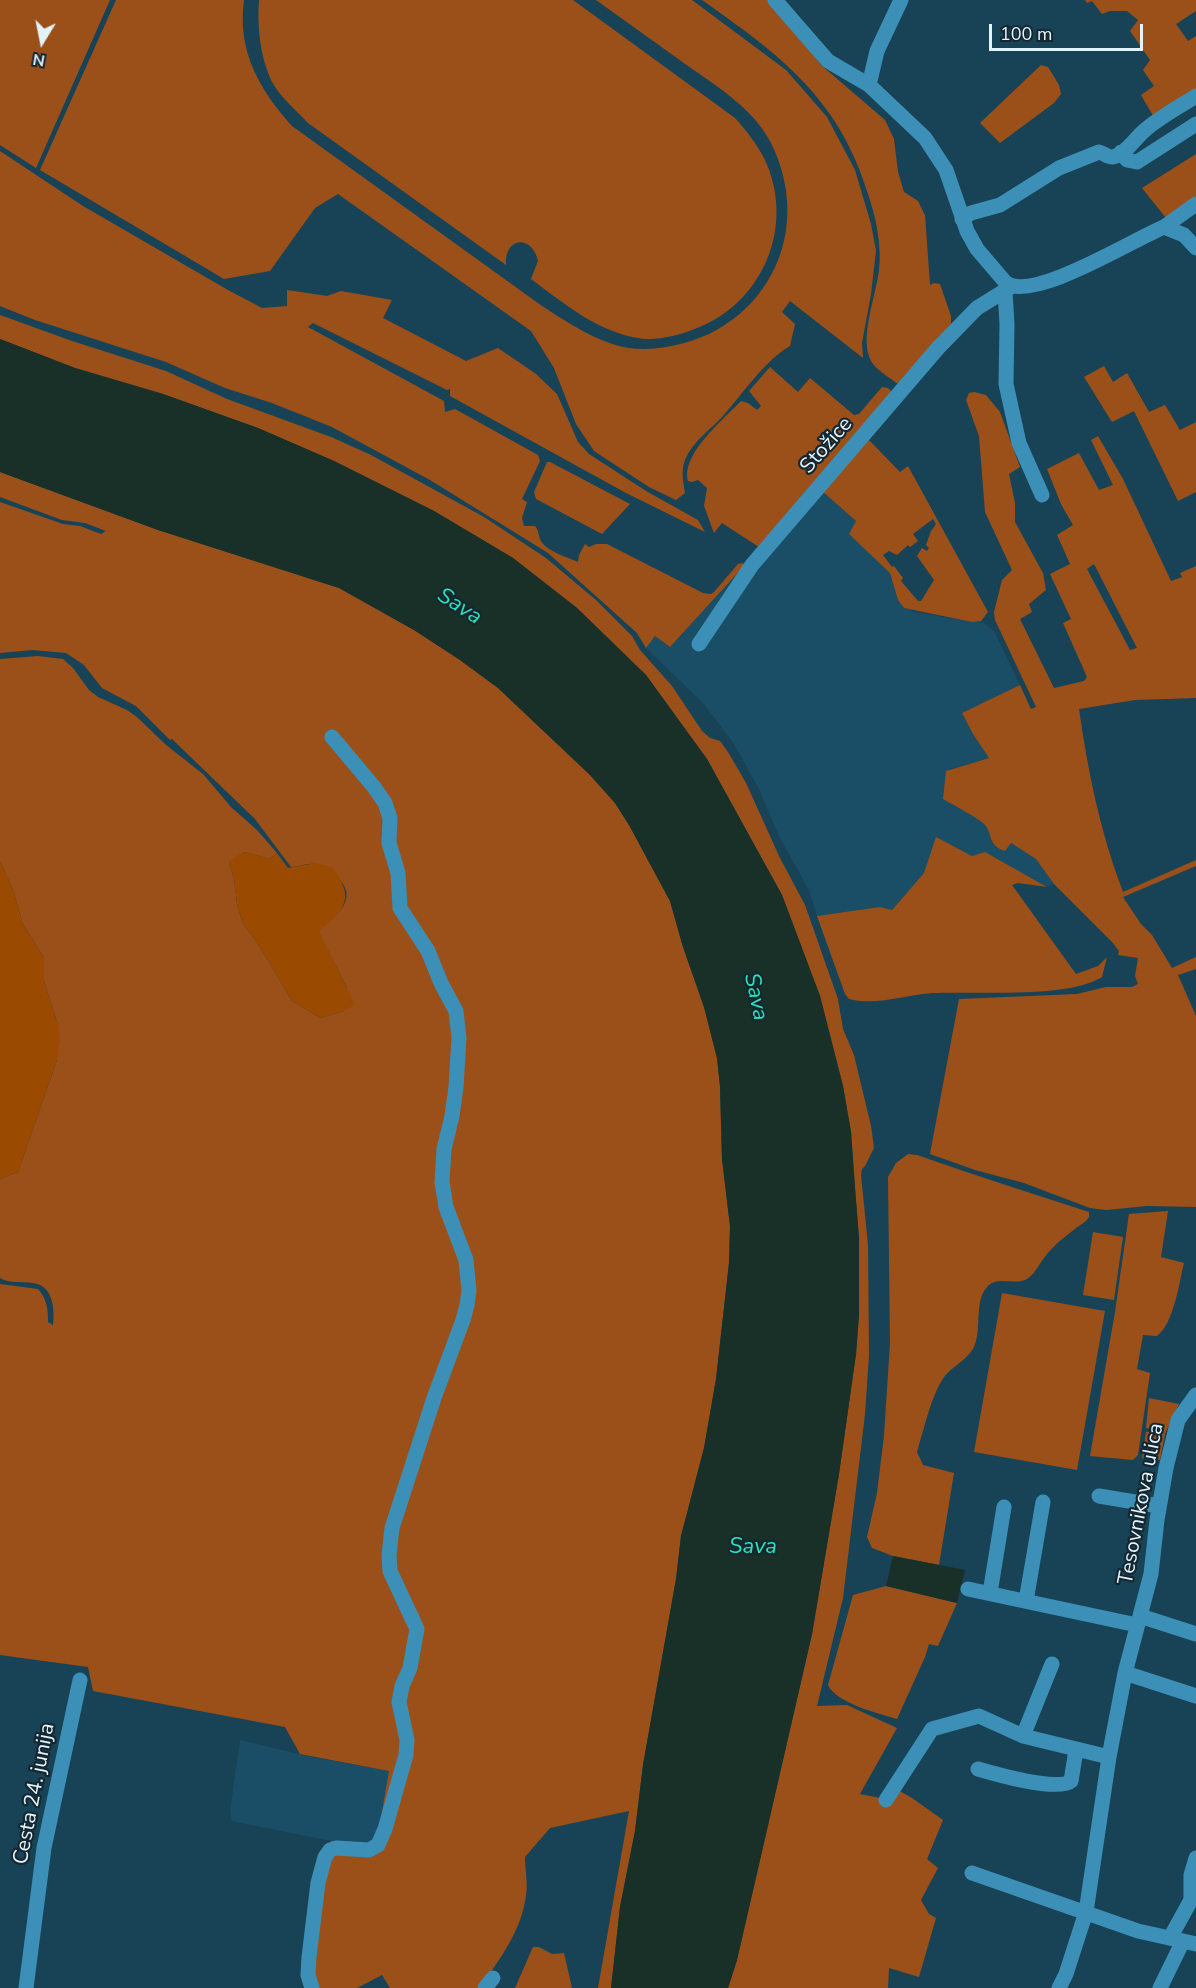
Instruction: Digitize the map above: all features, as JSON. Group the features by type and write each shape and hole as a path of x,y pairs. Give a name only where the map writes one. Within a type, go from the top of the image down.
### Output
{"street":[{"path":"775,0 828,62 869,85 925,138 946,170 962,219 977,249 1006,283 1008,290 1006,384 1019,443 1042,495"},
{"path":"869,85 877,51 901,0"},
{"path":"962,219 971,213 1000,205 1071,163 1099,152 1112,157 1135,143 1143,131 1196,96"},
{"path":"1121,152 1127,160 1137,162 1196,124"},
{"name":"Stožice","path":"699,644 752,565 938,348 977,308 1008,290 1025,287 1087,267 1164,227 1196,204"},
{"path":"1164,227 1184,235 1196,248"},
{"path":"312,1988 308,1975 309,1957 318,1882 325,1857 330,1850 336,1848 369,1850 378,1845 385,1829 406,1755 407,1740 399,1702 402,1686 412,1660 417,1629 390,1571 392,1528 434,1398 463,1320 469,1291 466,1260 446,1207 442,1182 444,1149 456,1087 459,1038 457,1017 428,951 400,908 398,873 389,843 390,818 385,803 332,737"},
{"name":"Tesovnikova ulica","path":"1059,1988 1066,1974 1086,1912 1108,1757 1125,1673 1151,1574 1159,1506 1178,1420 1196,1395"},
{"path":"1100,1496 1159,1506"},
{"path":"1026,1601 1043,1502"},
{"path":"990,1593 1004,1507"},
{"path":"968,1589 1196,1634"},
{"path":"1023,1736 1052,1664"},
{"path":"1125,1673 1196,1696"},
{"name":"Cesta 24. junija","path":"26,1988 44,1848 80,1680"},
{"path":"886,1800 932,1729 979,1716 1023,1736 1108,1757"},
{"path":"978,1769 1005,1777 1060,1786 1071,1781 1076,1750"},
{"path":"1160,1988 1183,1941 1191,1900 1191,1875 1196,1858"},
{"path":"972,1873 1138,1931 1183,1941"}],"shaded area":[{"path":"0,0 110,0 36,168 0,145"},
{"path":"116,0 244,0 243,19 247,53 260,83 292,126 553,313 604,341 645,349 684,343 718,329 746,309 767,282 781,251 787,217 784,180 771,143 754,118 719,88 596,0 692,0 786,70 827,117 855,170 871,224 876,251 862,343 863,358 790,301 782,312 795,324 790,346 762,369 722,417 692,448 683,468 685,493 676,500 649,487 594,451 576,424 554,368 531,331 338,194 315,208 270,271 224,279 40,170"},
{"path":"259,0 573,0 735,118 751,137 764,158 773,184 777,210 774,236 767,260 754,283 737,303 717,319 692,330 645,339 623,334 595,323 531,279 538,261 530,246 519,242 514,244 509,249 506,265 308,123 278,92 267,71 260,41"},
{"path":"702,0 768,0 786,19 821,65 885,120 894,139 898,172 904,192 918,201 925,215 930,285 940,284 951,316 951,324 898,384 877,368 869,356 867,347 870,314 879,270 879,241 876,222 856,160 841,131 803,82 757,40"},
{"path":"1085,0 1196,0 1196,11 1176,24 1188,41 1196,36 1196,92 1155,119 1141,95 1154,86 1143,70 1150,60 1130,31 1138,20 1127,11 1110,11 1102,14 1092,1 1087,3"},
{"path":"1041,65 1048,67 1059,85 1061,94 1054,103 1000,143 980,123"},
{"path":"0,151 83,206 262,308 287,306 287,290 327,296 341,291 392,300 383,318 466,361 498,348 536,374 557,394 578,442 589,454 646,491 698,520 705,532 626,493 450,396 450,389 447,390 313,323 308,327 444,401 445,412 455,409 538,455 540,461 522,499 527,502 522,518 524,526 535,526 540,539 551,550 578,562 585,544 589,547 596,544 607,544 703,593 711,594 738,564 745,565 670,647 655,636 646,648 637,633 548,553 430,480 332,427 272,403 225,388 166,362 35,320 0,306"},
{"path":"1196,154 1196,200 1166,218 1142,188"},
{"path":"0,315 166,371 227,399 331,437 371,455 484,517 546,558 596,600 632,636 640,650 672,686 702,731 710,738 720,741 746,783 780,858 805,905 838,999 843,1029 854,1055 871,1126 874,1148 861,1175 868,1245 869,1355 865,1414 843,1598 817,1706 847,1705 897,1728 860,1794 880,1798 889,1785 943,1820 927,1859 938,1868 921,1900 929,1914 936,1918 919,1977 889,1968 888,1988 728,1988 737,1960 812,1634 839,1474 856,1354 859,1315 859,1238 851,1132 843,1086 820,996 782,895 707,759 646,675 577,608 513,558 434,511 334,461 258,428 163,394 75,368 0,339"},
{"path":"1104,366 1113,382 1127,373 1149,412 1165,405 1180,430 1196,422 1196,492 1178,501 1134,411 1112,422 1084,377"},
{"path":"770,367 798,392 810,378 854,415 859,414 882,387 892,392 759,547 722,523 714,533 704,506 707,488 698,480 688,481 688,471 697,449 741,401 757,410 761,406 749,391"},
{"path":"969,393 986,395 1000,412 1020,467 1009,474 1015,503 1015,522 1043,573 1046,590 1029,604 1032,612 1020,619 1054,688 1084,681 1087,677 1063,623 1071,619 1050,574 1070,564 1057,535 1073,525 1061,504 1047,469 1079,453 1099,490 1113,485 1091,440 1098,436 1123,479 1171,581 1182,577 1180,573 1196,566 1196,698 1135,700 1079,709 1096,802 1123,892 1196,860 1196,866 1123,897 1141,924 1152,935 1172,968 1196,957 1196,969 1178,975 1196,1016 1196,1207 1147,1206 1106,1210 1090,1208 1024,1183 975,1170 930,1154 959,999 1077,994 1106,987 1132,987 1138,984 1135,976 1138,958 1118,955 1119,951 1112,942 1054,884 1036,859 1011,843 1005,851 999,849 993,843 982,822 943,799 946,771 989,758 962,713 1020,685 1031,709 1036,707 995,620 994,612 1002,580 1012,570 985,512 979,436 966,400","holes":["1094,564 1137,648 1130,650 1087,569"]},
{"path":"869,440 900,472 908,466 988,612 981,621 972,622 904,608 898,600 890,573 849,534 856,521 822,491","holes":["933,519 936,524 926,545 929,548 927,551 922,548 917,556 934,580 921,601 918,601 901,581 903,578 894,566 892,567 883,555 889,551 897,555 908,545 910,547 918,541 913,534"]},
{"path":"547,462 630,504 602,534 536,499 534,492"},
{"path":"0,472 158,530 339,588 414,630 498,688 590,775 615,803 629,825 670,901 704,1007 717,1058 722,1159 730,1226 729,1263 716,1379 704,1448 681,1536 676,1579 643,1765 635,1831 620,1907 611,1988 598,1988 629,1811 550,1828 525,1857 527,1890 520,1920 502,1956 479,1988 390,1988 382,1975 357,1988 317,1988 313,1974 322,1884 331,1841 368,1846 377,1841 389,1771 300,1754 285,1727 93,1691 88,1667 0,1655 0,1284 38,1289 46,1304 48,1322 53,1325 53,1308 44,1287 0,1278 0,1179 18,1172 57,1060 58,1025 44,981 44,958 23,924 13,890 0,861 0,659 38,656 63,659 73,668 89,690 137,717 166,745 203,774 231,807 257,830 277,853 270,859 245,852 229,862 243,924 257,942 292,1001 320,1018 344,1011 347,988 318,931 338,913 347,894 342,882 320,865 291,867 255,819 136,706 102,688 84,665 66,653 33,650 0,653 0,502 63,524 80,526 101,534 106,531 85,523 62,520 0,497"},
{"path":"822,491 856,521 890,573 898,600 904,608 972,622 981,621 994,631 1020,685 962,713 989,758 949,769 987,826 992,842 999,849 1011,843 1036,859 1054,884 1047,887 985,852 972,856 936,838 924,873 892,910 880,907 817,916 809,890 779,836 759,789 733,742 703,703 646,648 655,636 669,647 675,642 745,565"},
{"path":"936,837 972,856 985,852 1047,887 1018,883 1012,885 1076,974 1098,966 1107,957 1102,977 1086,984 1044,991 932,993 869,1001 849,999 845,994 817,916 880,907 892,910 924,873"},
{"path":"246,852 270,859 277,853 288,868 315,863 332,867 342,882 345,902 337,915 319,931 355,1005 320,1018 292,1001 257,942 243,924 229,862"},
{"path":"0,861 13,890 23,924 44,958 44,981 58,1025 60,1040 57,1060 18,1172 0,1179"},
{"path":"908,1154 1089,1212 1086,1221 1056,1245 1027,1279 1017,1282 991,1283 987,1287 980,1301 976,1342 973,1349 944,1377 937,1389 917,1452 923,1465 954,1473 939,1565 893,1556 872,1548 867,1537 877,1493 884,1436 890,1343 888,1177 896,1163"},
{"path":"1168,1211 1161,1257 1184,1263 1168,1322 1157,1336 1143,1335 1137,1369 1150,1373 1138,1455 1133,1460 1090,1456 1129,1214"},
{"path":"1093,1232 1123,1237 1114,1300 1083,1295"},
{"path":"1002,1293 1105,1311 1077,1470 974,1452"},
{"path":"1149,1398 1179,1404 1165,1434 1160,1460 1142,1458 1146,1432 1150,1432 1150,1429 1146,1428"},
{"path":"886,1586 957,1603 938,1646 929,1644 897,1719 849,1702 828,1685 853,1595"},
{"path":"240,1740 316,1758 390,1771 377,1841 368,1846 331,1841 232,1821 230,1811"},
{"path":"533,1947 539,1947 552,1954 564,1953 572,1988 515,1988"}],"water":[{"name":"Sava","path":"0,339 75,368 163,394 258,428 334,461 434,511 513,558 577,608 646,675 707,759 782,895 820,996 843,1086 851,1132 859,1238 859,1315 856,1354 839,1474 812,1634 737,1960 728,1988 611,1988 620,1907 635,1831 643,1765 676,1579 681,1536 704,1448 716,1379 729,1263 730,1226 722,1159 717,1058 704,1007 670,901 629,825 615,803 590,775 498,688 414,630 339,588 158,530 0,472"},
{"path":"893,1556 965,1570 957,1603 886,1586"}]}
